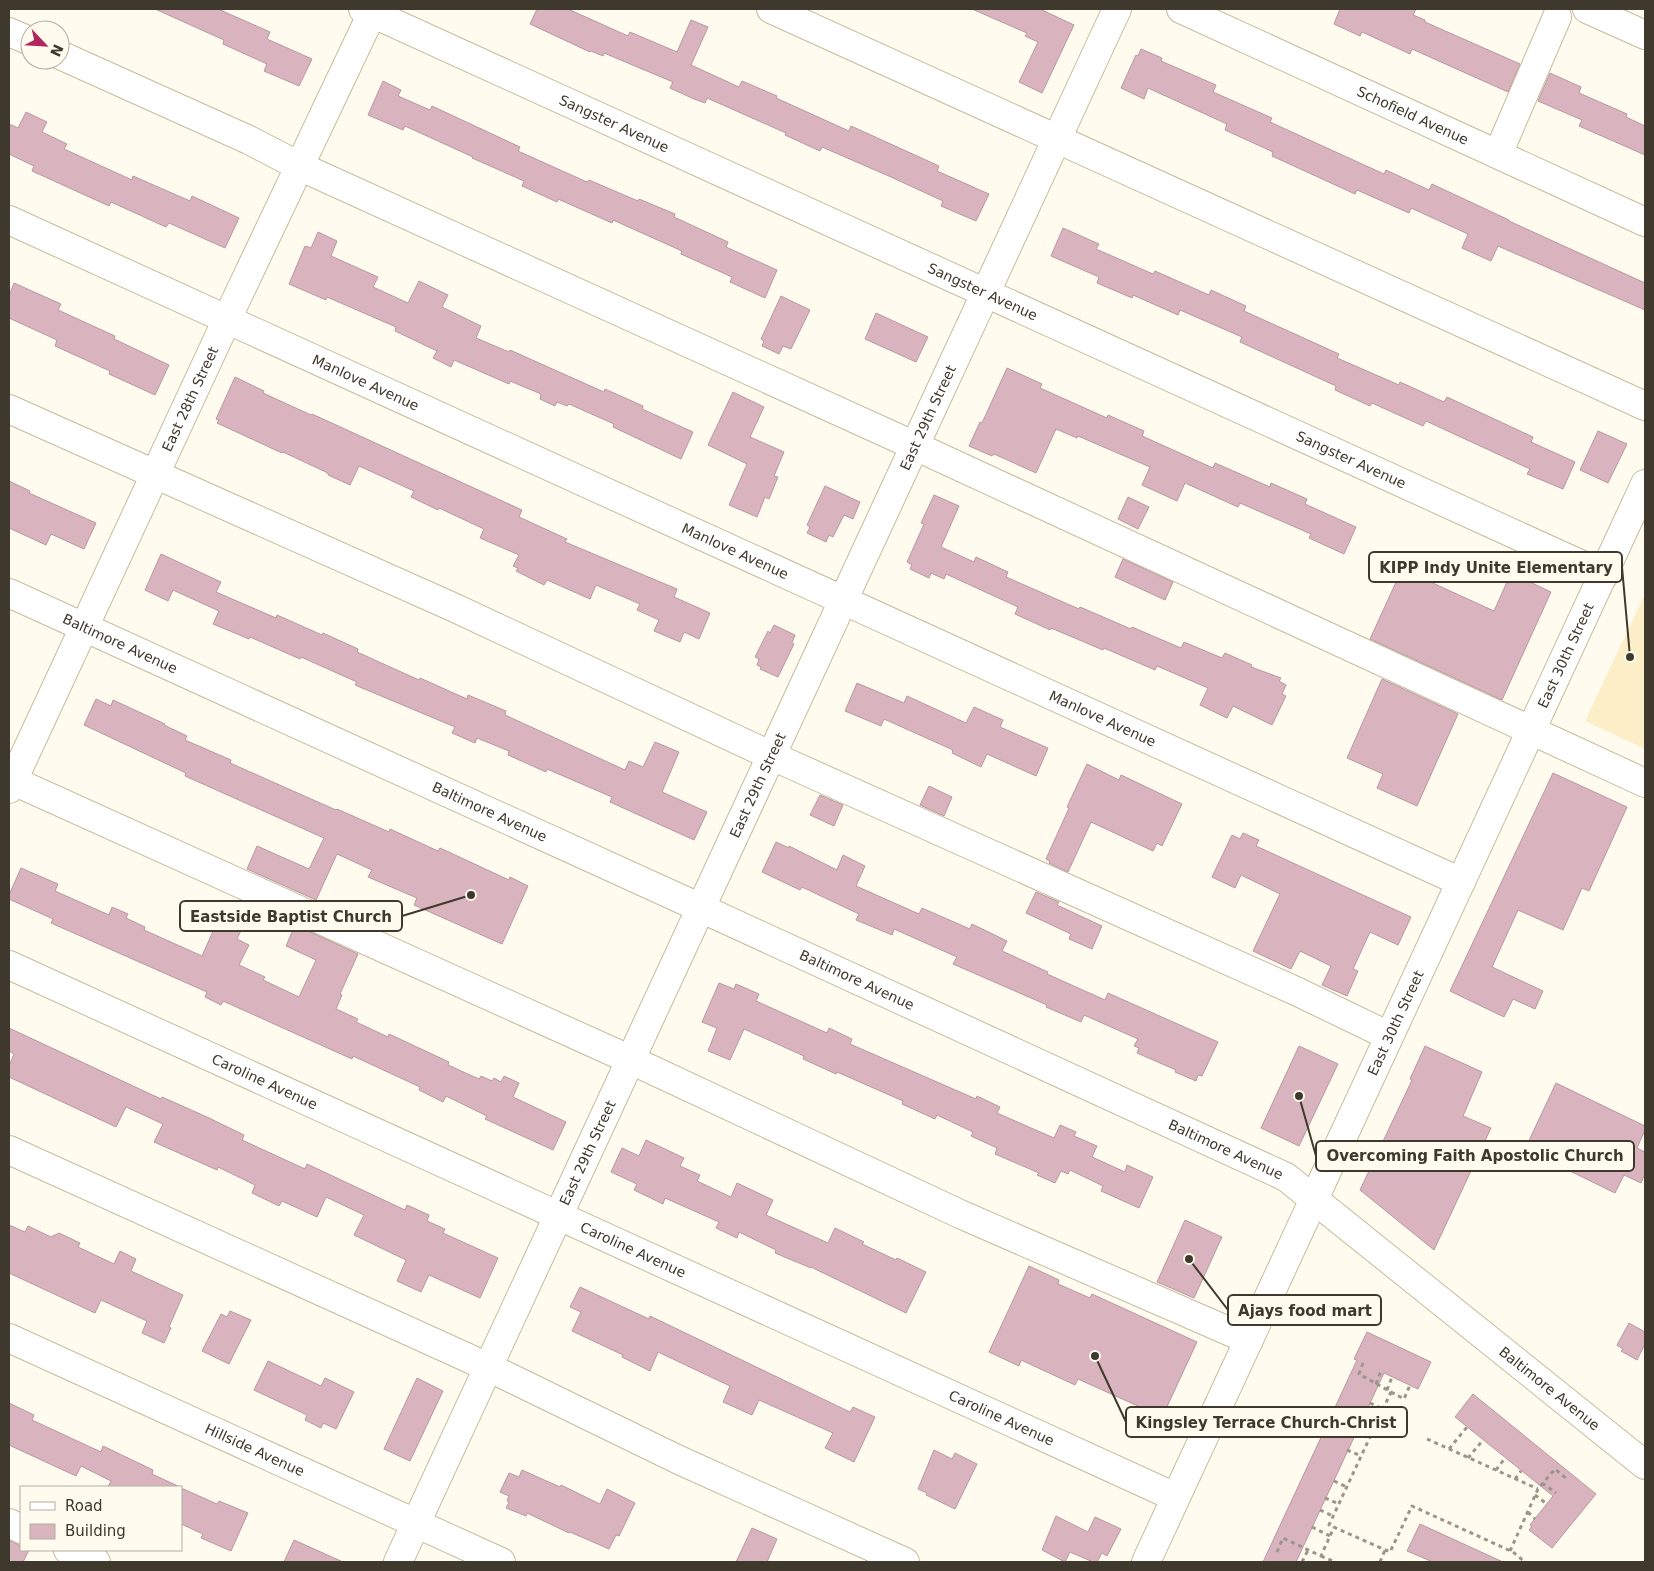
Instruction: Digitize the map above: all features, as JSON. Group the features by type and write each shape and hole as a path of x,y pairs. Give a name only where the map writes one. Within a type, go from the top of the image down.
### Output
{"street":[{"path":"771,9 1645,406"},
{"name":"East 29th Street","path":"398,1562 1118,9"},
{"name":"Schofield Avenue","path":"1181,9 1645,222"},
{"path":"1587,9 1645,35"},
{"name":"East 28th Street","path":"10,783 370,10"},
{"name":"Sangster Avenue","path":"370,10 1604,575"},
{"path":"1498,154 1557,17"},
{"path":"70,59 249,140 299,166 915,446 1645,783"},
{"name":"Manlove Avenue","path":"9,220 1461,882"},
{"path":"9,409 455,608 772,756 1298,992 1389,1036"},
{"name":"East 30th Street","path":"1146,1562 1645,484"},
{"name":"Baltimore Avenue","path":"9,593 1273,1170 1286,1177 1314,1199 1645,1465"},
{"path":"10,783 630,1060 960,1214 1249,1340"},
{"name":"Caroline Avenue","path":"9,965 1175,1497"},
{"path":"9,1150 488,1367 679,1460 905,1562"},
{"name":"Hillside Avenue","path":"9,1338 501,1562"},
{"path":"70,1551 96,1562"}],"path":[{"path":"1363,1363 1359,1374 1404,1399 1410,1385"},
{"path":"1376,1384 1381,1371"},
{"path":"1392,1377 1383,1409 1329,1525 1390,1552 1412,1506 1510,1551 1525,1562"},
{"path":"1370,1403 1383,1409"},
{"path":"1361,1420 1375,1426"},
{"path":"1449,1449 1467,1427"},
{"path":"1356,1432 1369,1438"},
{"path":"1427,1439 1538,1489"},
{"path":"1468,1458 1483,1440"},
{"path":"1347,1450 1361,1456"},
{"path":"1496,1470 1505,1458"},
{"path":"1510,1551 1542,1483 1555,1469 1567,1479"},
{"path":"1515,1479 1522,1471"},
{"path":"1334,1481 1347,1487"},
{"path":"1542,1483 1556,1494"},
{"path":"1535,1495 1547,1504"},
{"path":"1325,1498 1339,1504"},
{"path":"1320,1510 1333,1516"},
{"path":"1528,1512 1535,1519"},
{"path":"1321,1556 1334,1527"},
{"path":"1312,1528 1330,1536"},
{"path":"1277,1552 1283,1538 1335,1562"},
{"path":"1302,1562 1308,1550"},
{"path":"1380,1562 1385,1550"}],"shaded area":[{"path":"1645,594 1645,749 1585,721"}],"building":[{"path":"155,9 218,9 270,32 267,39 312,59 299,86 264,71 267,64 223,44 224,40"},
{"path":"537,9 568,9 628,36 630,32 677,52 691,20 708,27 691,65 739,87 742,81 849,131 851,126 939,166 937,171 989,194 976,221 941,206 943,201 891,177 822,147 820,151 785,135 786,133 707,98 705,103 694,99 670,88 673,82 604,53 603,56 590,52 530,24"},
{"path":"972,9 1040,9 1074,25 1042,93 1019,82 1038,42 1025,36 1027,33"},
{"path":"1340,9 1416,9 1413,15 1425,20 1425,22 1520,64 1508,92 1412,49 1410,54 1362,32 1360,36 1334,24"},
{"path":"1141,49 1162,58 1161,61 1216,85 1213,92 1272,118 1270,122 1384,174 1386,170 1429,190 1432,184 1645,283 1645,310 1498,246 1491,261 1462,248 1468,234 1411,208 1409,213 1357,190 1355,194 1272,156 1273,152 1225,130 1227,124 1148,88 1144,99 1121,88 1136,55 1138,56"},
{"path":"1550,73 1581,87 1579,93 1627,114 1626,117 1645,126 1645,155 1579,126 1582,120 1538,101"},
{"path":"383,81 401,90 398,96 430,110 432,106 520,147 518,151 587,182 589,180 638,201 639,199 675,214 674,217 728,242 726,247 777,270 765,298 730,282 732,277 681,254 682,251 613,220 612,223 558,199 557,202 522,186 524,181 473,157 405,126 403,130 368,115"},
{"path":"26,112 47,122 42,132 67,144 64,149 132,180 133,176 190,201 192,196 239,218 225,248 169,223 166,227 111,202 109,206 32,171 34,166 9,154 9,124 18,128"},
{"path":"1063,228 1099,244 1096,249 1153,274 1155,271 1209,295 1211,290 1246,306 1244,311 1339,354 1337,358 1399,385 1400,382 1444,402 1447,397 1533,437 1531,442 1575,462 1563,489 1527,474 1530,469 1426,421 1423,426 1372,403 1370,406 1335,390 1336,386 1240,342 1242,337 1180,310 1178,315 1133,295 1132,298 1097,283 1099,277 1051,256"},
{"path":"318,232 337,241 331,256 378,277 373,287 408,303 419,281 448,295 442,307 481,326 476,338 509,352 510,350 604,392 605,389 643,406 642,409 693,432 681,459 613,427 614,424 569,404 567,406 557,402 555,406 540,399 541,394 510,381 509,384 454,360 451,367 433,358 437,351 395,331 396,327 327,297 326,300 289,284 305,246 311,248"},
{"path":"14,283 61,304 58,310 115,336 114,339 169,365 155,395 109,374 110,371 55,346 57,340 9,318 9,296"},
{"path":"781,296 810,310 791,349 783,346 779,354 762,346 764,341 761,339"},
{"path":"876,313 928,337 916,362 865,339"},
{"path":"1007,368 1042,384 1040,388 1107,418 1108,415 1144,431 1142,436 1213,468 1215,463 1270,487 1271,483 1307,499 1305,504 1356,527 1344,554 1309,538 1311,534 1240,503 1238,507 1185,483 1177,501 1142,485 1150,467 1078,436 1077,438 1056,429 1036,473 994,454 992,456 969,446 980,422 982,423"},
{"path":"235,377 264,391 263,393 522,510 519,517 567,539 565,542 677,589 674,597 710,613 699,639 684,632 680,642 654,631 659,620 637,610 640,604 596,585 590,599 547,580 544,585 516,571 518,568 513,566 519,555 480,538 484,529 411,497 414,491 359,466 350,485 283,452 217,423 219,420 216,419"},
{"path":"733,392 764,407 750,437 784,452 774,476 778,477 769,499 765,497 757,517 729,505 747,464 708,445"},
{"path":"1598,431 1627,444 1608,483 1580,470"},
{"path":"9,481 30,491 29,493 96,523 84,549 51,534 46,545 9,528"},
{"path":"825,486 860,502 853,519 844,515 833,537 829,535 826,542 807,533 810,527 807,525"},
{"path":"934,495 959,506 941,547 974,562 976,557 1008,572 1006,577 1079,609 1080,607 1181,648 1184,642 1222,658 1225,653 1252,665 1251,667 1281,678 1279,681 1286,685 1282,694 1286,696 1272,725 1233,706 1227,718 1200,705 1208,688 1157,666 1155,670 1104,648 1103,650 1051,628 1050,630 1015,614 1018,607 946,574 944,579 931,573 929,578 910,569 912,565 907,562 924,524 921,523"},
{"path":"1128,497 1149,507 1138,529 1118,519"},
{"path":"161,554 221,582 216,592 276,618 277,615 322,635 323,633 358,649 357,652 419,680 420,678 467,699 468,695 506,711 505,715 625,770 629,761 643,767 655,742 679,752 662,792 707,812 694,840 610,802 612,797 547,769 546,772 508,755 509,751 477,738 475,743 452,733 455,727 355,685 357,682 301,657 300,659 250,637 249,639 213,624 219,611 173,590 168,601 145,590"},
{"path":"1123,559 1173,582 1165,600 1115,577"},
{"path":"1402,569 1494,611 1511,573 1551,592 1502,700 1370,639"},
{"path":"774,625 795,635 792,643 794,644 778,677 760,669 761,667 757,665 759,659 755,657 768,631 770,633"},
{"path":"1382,679 1458,714 1417,806 1377,788 1383,774 1347,758"},
{"path":"857,683 904,703 907,696 966,723 974,707 1003,720 1000,727 1048,748 1036,776 987,754 981,767 952,753 953,750 884,719 881,726 845,711"},
{"path":"96,699 111,706 113,700 165,724 187,736 185,740 231,760 230,763 336,810 389,832 390,829 438,851 440,848 509,880 510,877 528,886 502,944 414,905 417,898 368,877 372,870 337,854 316,900 247,869 257,846 309,869 324,838 185,776 186,773 84,725"},
{"path":"1087,764 1119,780 1121,775 1182,804 1162,846 1157,843 1153,851 1091,822 1068,872 1049,863 1050,861 1046,859"},
{"path":"1553,773 1627,807 1589,891 1582,888 1563,930 1518,910 1492,967 1543,991 1535,1009 1513,999 1504,1017 1450,991"},
{"path":"929,786 952,797 944,816 920,805"},
{"path":"820,795 843,805 834,826 810,815"},
{"path":"1243,833 1259,840 1256,846 1411,917 1398,945 1370,932 1353,969 1358,971 1347,996 1322,985 1331,966 1300,951 1291,969 1253,951 1280,894 1241,875 1235,888 1212,877 1232,835 1240,839"},
{"path":"776,842 789,848 789,846 837,870 843,855 865,866 856,886 919,914 922,908 970,929 972,924 1007,941 1002,951 1048,972 1047,974 1105,1000 1108,993 1218,1042 1202,1076 1198,1075 1196,1081 1175,1072 1176,1070 1137,1053 1139,1048 1134,1046 1138,1039 1084,1015 1081,1022 1046,1007 1047,1005 953,964 957,957 894,929 892,935 856,920 859,914 802,887 800,890 762,872"},
{"path":"21,868 58,884 55,891 109,915 112,907 128,914 126,918 145,927 144,930 202,956 226,902 249,913 237,939 249,945 239,965 265,977 263,980 299,997 316,960 286,946 295,925 358,954 340,994 342,995 336,1009 358,1019 356,1022 388,1037 389,1034 449,1062 448,1065 479,1079 481,1076 492,1081 494,1078 501,1082 504,1076 519,1083 513,1097 566,1122 553,1150 485,1119 487,1116 446,1096 443,1102 419,1090 420,1087 353,1056 352,1059 223,1001 221,1005 205,997 207,992 51,923 53,919 9,899"},
{"path":"1036,892 1059,902 1057,905 1102,926 1092,949 1069,939 1071,934 1026,913"},
{"path":"719,983 734,989 736,984 759,994 756,1001 827,1033 829,1028 852,1039 850,1044 976,1099 977,1096 1000,1107 997,1113 1054,1138 1060,1125 1076,1132 1074,1136 1097,1146 1092,1157 1125,1172 1127,1165 1153,1177 1139,1208 1101,1191 1103,1186 1070,1170 1068,1174 1061,1171 1055,1183 1037,1175 1039,1173 995,1154 997,1148 971,1136 973,1132 937,1115 935,1119 902,1104 903,1101 837,1072 836,1074 803,1059 804,1056 744,1029 730,1060 708,1051 717,1028 702,1022"},
{"path":"9,1028 161,1099 162,1097 207,1117 244,1135 242,1140 305,1169 307,1164 405,1210 407,1205 429,1215 427,1221 445,1229 443,1233 498,1258 480,1298 429,1275 421,1292 397,1281 406,1260 354,1235 364,1215 326,1197 317,1217 282,1201 279,1206 252,1193 255,1185 218,1167 217,1170 154,1142 163,1124 126,1107 116,1127 9,1077 9,1066 14,1054 9,1051"},
{"path":"1299,1046 1338,1064 1299,1146 1261,1128"},
{"path":"1425,1046 1482,1072 1463,1116 1491,1128 1434,1250 1360,1190 1412,1080 1410,1079"},
{"path":"1556,1083 1645,1126 1637,1148 1645,1152 1645,1174 1641,1183 1624,1175 1615,1193 1525,1149"},
{"path":"646,1140 684,1158 680,1166 700,1175 697,1181 731,1197 737,1183 773,1200 766,1215 828,1243 835,1228 864,1242 862,1244 926,1272 906,1313 811,1267 775,1253 776,1250 739,1232 737,1238 716,1228 719,1222 665,1198 663,1204 634,1190 637,1184 611,1172 622,1148 639,1156"},
{"path":"1185,1220 1222,1237 1194,1298 1157,1282"},
{"path":"9,1225 25,1232 28,1226 51,1237 59,1233 80,1243 78,1247 114,1264 120,1251 136,1259 131,1271 183,1295 164,1343 142,1333 147,1321 101,1300 95,1313 9,1273"},
{"path":"1029,1266 1059,1280 1058,1284 1090,1298 1092,1294 1197,1342 1153,1437 1131,1427 1140,1407 1078,1379 1075,1385 1021,1360 1019,1366 989,1352"},
{"path":"580,1287 649,1319 650,1316 850,1412 853,1407 875,1417 854,1462 825,1448 833,1433 759,1400 752,1415 723,1402 730,1386 658,1352 650,1371 622,1357 623,1355 572,1331 581,1312 570,1307"},
{"path":"230,1311 251,1320 229,1364 202,1351 221,1314 227,1317"},
{"path":"1629,1323 1645,1332 1645,1344 1637,1360 1621,1351 1623,1349 1617,1345"},
{"path":"1367,1332 1431,1362 1418,1389 1384,1373 1296,1562 1263,1562 1357,1360 1354,1359"},
{"path":"268,1361 321,1386 325,1378 354,1392 336,1429 323,1423 321,1428 305,1420 307,1415 254,1390"},
{"path":"417,1378 443,1391 410,1461 384,1449"},
{"path":"1473,1394 1596,1494 1552,1548 1529,1530 1532,1526 1530,1525 1553,1496 1455,1417"},
{"path":"9,1403 34,1415 32,1420 101,1452 103,1446 153,1470 152,1474 178,1486 108,1486 111,1481 81,1466 76,1476 9,1445"},
{"path":"934,1450 952,1459 955,1453 977,1464 955,1509 918,1489"},
{"path":"522,1470 560,1487 561,1485 600,1504 607,1489 635,1503 619,1536 616,1535 609,1549 527,1513 526,1516 506,1508 509,1496 500,1492 509,1473 519,1477"},
{"path":"182,1488 217,1504 219,1501 248,1513 231,1551 201,1538 203,1534 182,1524"},
{"path":"1056,1516 1088,1532 1095,1517 1121,1529 1107,1556 1102,1553 1097,1562 1070,1552 1065,1562 1042,1550"},
{"path":"1420,1524 1503,1562 1433,1562 1407,1551"},
{"path":"752,1528 777,1539 767,1562 736,1562"},
{"path":"9,1540 20,1546 20,1551 28,1551 23,1562 9,1562"},
{"path":"294,1540 343,1562 284,1562"}],"place":[{"name":"KIPP Indy Unite Elementary","path":"1630,657"},
{"name":"Eastside Baptist Church","path":"471,895"},
{"name":"Overcoming Faith Apostolic Church","path":"1299,1096"},
{"name":"Ajays food mart","path":"1189,1259"},
{"name":"Kingsley Terrace Church-Christ","path":"1095,1356"}]}
